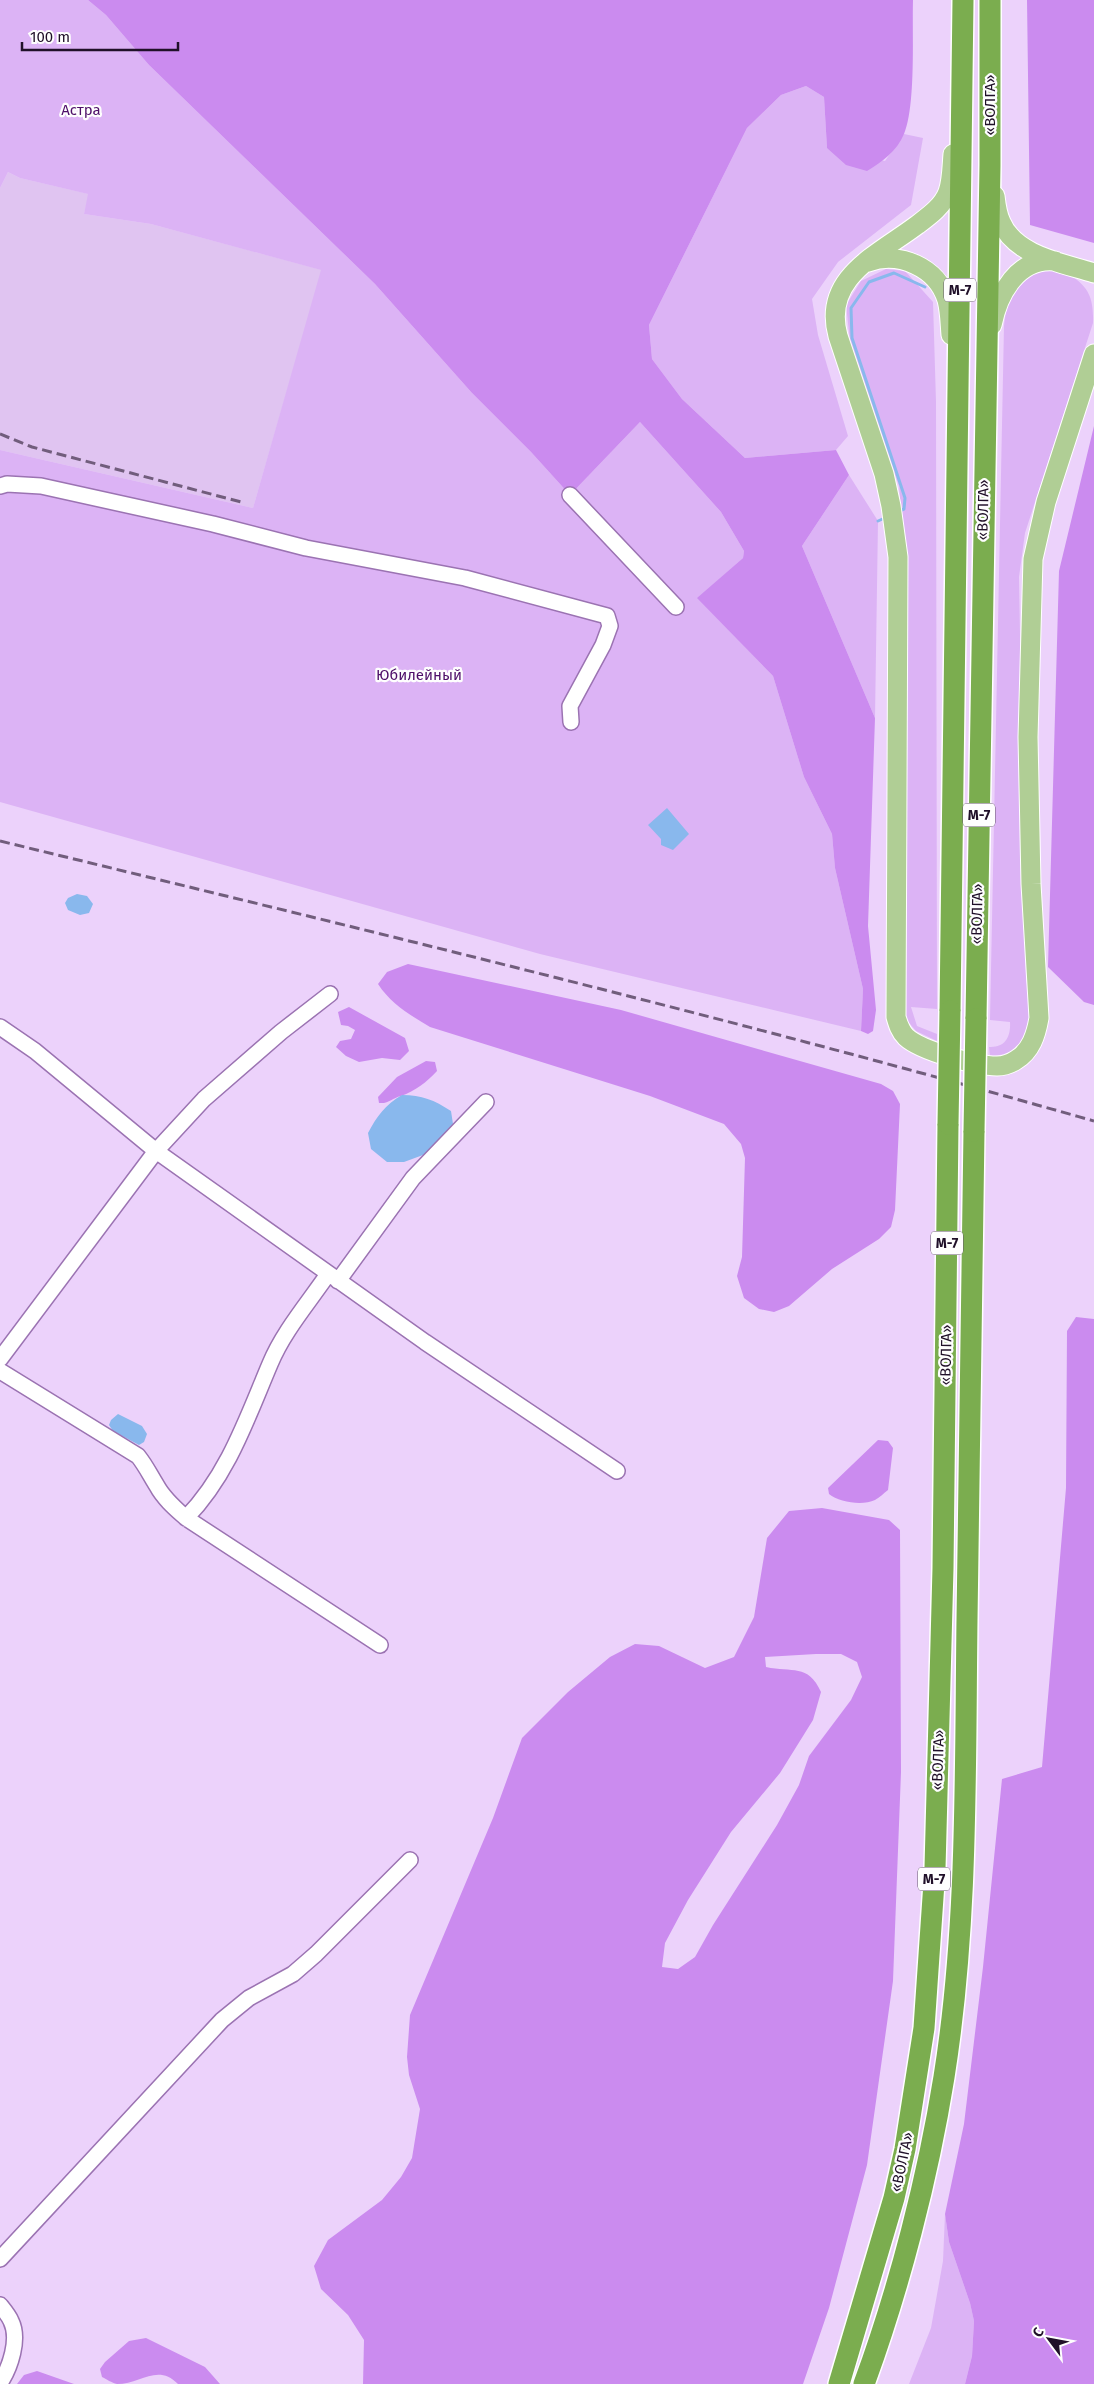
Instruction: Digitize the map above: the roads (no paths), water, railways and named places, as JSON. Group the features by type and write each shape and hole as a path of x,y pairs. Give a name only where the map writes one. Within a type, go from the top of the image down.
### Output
{"highway":[{"name":"«ВОЛГА»","path":"839,2384 896,2190 906,2149 924,2028 935,1850 943,1568 963,0"},
{"name":"«ВОЛГА»","path":"864,2384 896,2282 933,2138 944,2075 955,1984 961,1896 966,1735 985,363 990,165 990,0"}],"main road":[{"path":"962,75 948,191 936,209 926,218 861,266 841,287 834,304 833,315 838,336 884,474 897,548 896,1017 902,1032 913,1042 934,1051 987,1065 1006,1064 1022,1056 1034,1039 1039,1018 1031,884 1028,747 1033,560 1046,502 1094,354"},
{"path":"990,165 998,212 1007,233 1024,247 1055,261 1085,270 1094,287"},
{"path":"861,266 887,258 911,262 929,274 942,290 949,314 959,416"},
{"path":"985,363 994,314 1004,290 1012,279 1032,263 1045,260 1055,261"}],"street":[{"path":"0,486 7,484 41,486 213,524 306,548 465,578 607,616 610,626 603,644 570,706 571,722"},
{"path":"570,495 676,607"},
{"path":"0,1359 156,1152 210,1093 281,1032 330,994"},
{"path":"0,1026 30,1047 156,1152 333,1277 617,1471"},
{"path":"186,1518 204,1500 222,1471 255,1405 270,1363 333,1277 413,1178 486,1102"},
{"path":"0,1370 138,1456 149,1469 157,1487 186,1518 380,1645"},
{"path":"0,2259 222,2020 249,1998 293,1974 316,1954 410,1860"},
{"path":"0,2305 12,2322 15,2334 12,2354 0,2383"}],"water":[{"path":"667,808 689,834 673,850 661,845 661,839 648,825"},
{"path":"77,894 87,896 93,904 89,913 80,915 68,910 65,903 68,898"},
{"path":"402,1095 422,1097 445,1107 451,1111 453,1124 439,1142 423,1155 404,1162 387,1162 371,1149 368,1133 382,1111"},
{"path":"118,1414 142,1426 147,1434 144,1442 139,1445 113,1431 109,1425 111,1420"}],"waterway":[{"path":"897,512 904,509 905,498 852,338 851,308 869,282 894,273 925,287"},
{"path":"878,521 887,517"}],"railway":[{"path":"0,434 32,447 245,503"},
{"path":"0,841 412,942 822,1046 1094,1121"}],"park label":[{"name":"Астра","path":"81,110"},
{"name":"Юбилейный","path":"419,675"}]}
